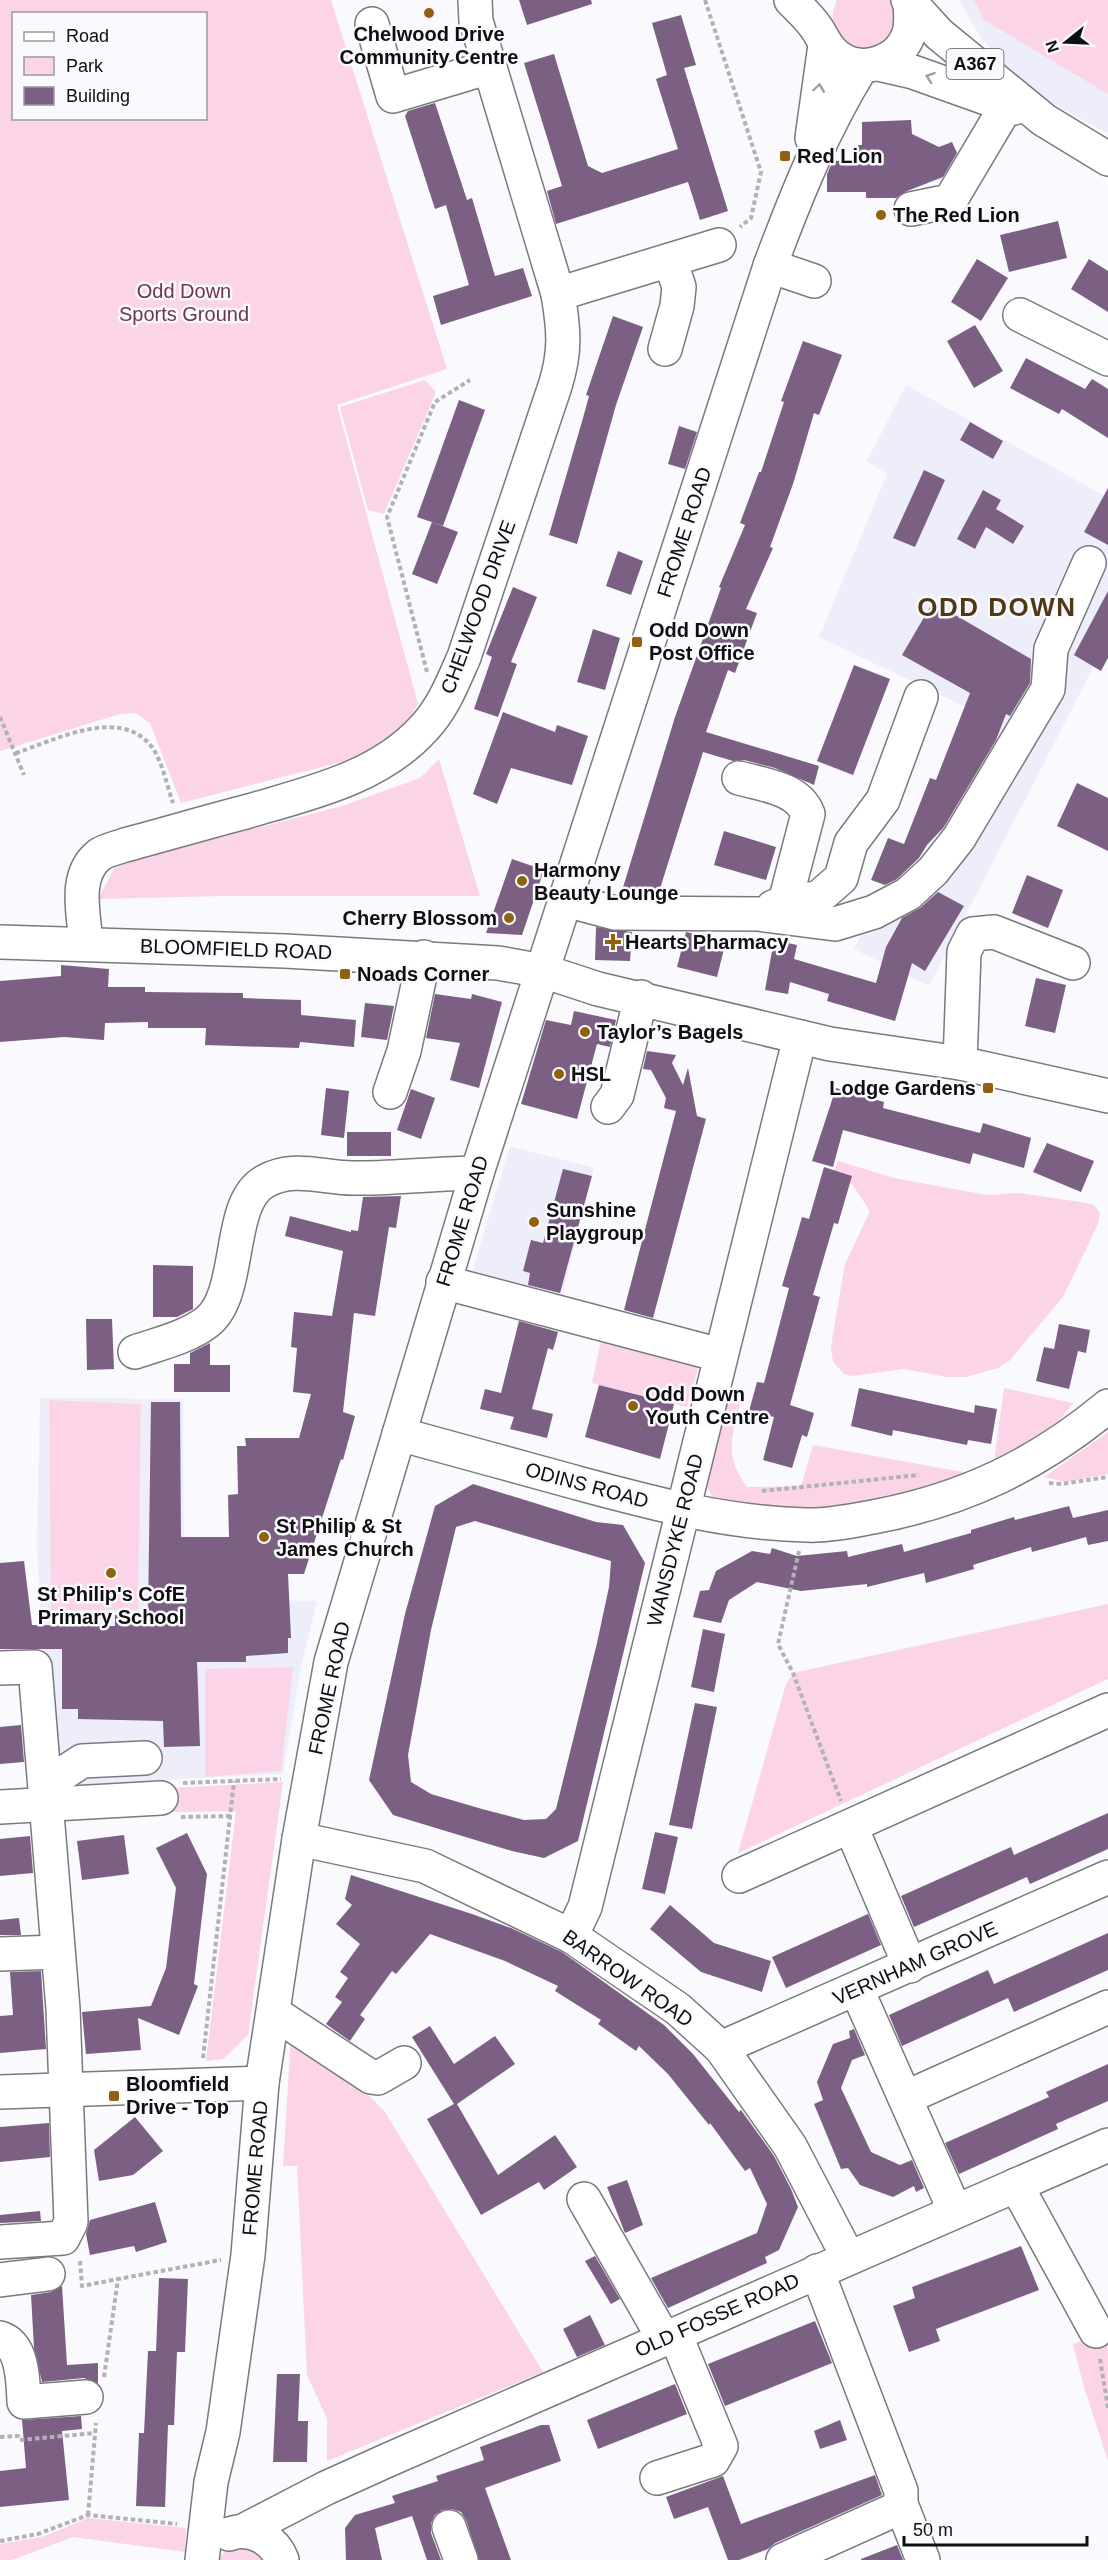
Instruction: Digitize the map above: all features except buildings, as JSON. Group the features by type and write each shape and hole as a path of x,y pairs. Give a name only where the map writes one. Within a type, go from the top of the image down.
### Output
{"street":[{"name":"CHELWOOD DRIVE","path":"86,943 82,888 85,871 100,854 305,795 366,771 409,744 447,696 464,657 563,359 565,334 558,294 476,21 475,0"},
{"path":"791,0 822,26 839,59 870,65"},
{"name":"FROME ROAD","path":"228,2530 224,2490 223,2432 248,2255 262,2083 299,1839 331,1662 477,1173 770,266 808,166 838,104 870,65 892,56 908,35 911,19 909,2"},
{"name":"A367","path":"909,2 939,34 1044,120 1108,159"},
{"path":"372,24 393,96 490,67"},
{"name":"FROME ROAD","path":"808,166 822,26"},
{"name":"A367","path":"870,65 913,72 1044,120"},
{"path":"911,209 950,201 1007,105"},
{"path":"558,294 719,245"},
{"path":"665,349 677,306 679,287 670,260"},
{"path":"770,266 814,281"},
{"path":"1020,315 1108,358"},
{"path":"771,908 835,924 883,908 908,894 933,872 959,838 1048,689 1051,649 1089,563"},
{"path":"566,900 615,913 771,908 818,898 841,878 851,843 883,800 921,697"},
{"path":"739,778 794,795 804,803 808,814 771,908"},
{"path":"960,1063 964,952 973,934 994,932 1073,963"},
{"name":"BLOOMFIELD ROAD","path":"0,942 86,943 424,957 498,963 543,971 598,989 641,997 830,1044 960,1063 1108,1096"},
{"path":"390,1092 404,1051 424,957"},
{"path":"608,1107 617,1095 641,997"},
{"name":"WANSDYKE ROAD","path":"571,1936 585,1907 800,1037"},
{"path":"135,1352 194,1330 218,1312 250,1194 263,1182 281,1175 299,1172 352,1178 477,1173"},
{"path":"443,1282 720,1354"},
{"name":"ODINS ROAD","path":"399,1434 682,1511 807,1525 846,1522 896,1512 937,1502 997,1479 1046,1453 1108,1406"},
{"path":"0,1668 35,1667 63,2009 64,2089 71,2222 63,2238 0,2242"},
{"path":"739,1876 1108,1710"},
{"path":"46,1806 59,1776 82,1761 145,1758"},
{"path":"0,1807 161,1798"},
{"path":"851,1827 910,1966"},
{"name":"BARROW ROAD","path":"299,1839 425,1866 571,1936 678,2009 721,2048 790,2146 848,2257"},
{"name":"VERNHAM GROVE","path":"721,2048 857,1990 1108,1877"},
{"path":"0,1954 58,1952"},
{"path":"857,1990 955,2211"},
{"path":"905,2098 1108,2007"},
{"path":"274,2013 371,2077 378,2078 404,2063"},
{"path":"0,2092 262,2083"},
{"name":"OLD FOSSE ROAD","path":"203,2560 214,2543 228,2530 1108,2145"},
{"path":"1016,2186 1096,2331"},
{"path":"584,2199 669,2336 721,2446 719,2454 713,2460 657,2478"},
{"path":"817,2271 901,2492 901,2504 923,2560"},
{"path":"0,2280 48,2274"},
{"path":"0,2338 6,2339 17,2355 22,2372 24,2402 95,2398"},
{"name":"OLD FOSSE ROAD","path":"281,2558 296,2527 326,2488"},
{"path":"783,2560 892,2511 901,2504"},
{"path":"449,2527 461,2560"},
{"path":"228,2530 265,2538 281,2558"}],"path":[{"path":"705,0 760,172 751,218 719,245"},
{"path":"437,711 402,585 387,517 435,402 470,380"},
{"path":"0,717 24,775"},
{"path":"15,753 97,727 113,726 130,731 147,741 156,753 183,829"},
{"path":"807,1525 778,1644 793,1673 851,1827"},
{"path":"231,1816 172,1818 161,1798 168,1784 310,1778"},
{"path":"199,2086 234,1781"},
{"path":"71,2222 78,2236 81,2286 248,2255"},
{"path":"88,2515 95,2433 95,2398 118,2279"},
{"path":"1096,2331 1108,2408"},
{"path":"0,2437 18,2436 20,2440 95,2433"},
{"path":"0,2541 38,2534 88,2515 228,2530"}],"shaded area":[{"path":"959,0 1108,0 1108,134 1036,94 1009,72 980,36"},
{"path":"906,385 1108,498 1108,639 929,986 854,949 875,905 943,841 997,722 819,637 887,474 867,461"},
{"name":"Sunshine Playgroup","path":"510,1146 594,1168 561,1299 471,1276"},
{"name":"St Philip's CofE Primary School","path":"40,1398 183,1399 184,1599 317,1601 301,1666 283,1774 163,1780 145,1789 50,1796 37,1546"}],"green space":[{"name":"Odd Down Sports Ground","path":"0,0 331,0 447,369 337,405 418,704 398,735 372,754 181,803 150,723 135,713 120,714 0,751"},
{"path":"837,0 894,0 900,27 878,52 845,47 834,25 833,13"},
{"path":"974,0 1108,0 1108,94 984,20"},
{"path":"425,380 436,392 384,514 368,510 340,407"},
{"path":"439,759 480,896 222,896 98,899 114,869 130,861 342,806 420,778"},
{"path":"838,1161 894,1178 987,1195 1019,1193 1087,1203 1094,1205 1100,1213 1098,1224 1063,1297 1009,1361 998,1368 966,1377 947,1377 904,1369 852,1376 844,1374 833,1362 831,1346 845,1264 870,1211 852,1184 832,1177"},
{"path":"603,1331 701,1358 687,1407 592,1383"},
{"path":"1004,1388 1073,1403 1053,1428 994,1461"},
{"path":"720,1399 740,1404 732,1447 735,1466 747,1487 801,1486 813,1445 980,1475 940,1492 788,1519 718,1507 706,1485"},
{"path":"49,1400 141,1404 138,1610 51,1610"},
{"path":"1108,1432 1108,1474 1066,1482 1044,1477"},
{"path":"1108,1604 1108,1679 738,1853 786,1684 793,1673"},
{"path":"293,1667 281,1771 205,1777 205,1669"},
{"path":"283,1782 248,2035 223,2059 206,2061 236,1811 172,1812 171,1788"},
{"path":"291,2036 357,2083 385,2112 543,2372 327,2461 327,2419 307,2375 297,2166 283,2166"},
{"path":"1099,2331 1107,2343 1108,2350 1108,2461 1073,2345"},
{"path":"88,2518 186,2528 185,2552 73,2537 12,2560 0,2560 0,2544 45,2536"},
{"path":"244,2543 268,2560 218,2560 228,2548"}],"place":[{"name":"Chelwood Drive Community Centre","path":"429,13"},
{"name":"Red Lion","path":"785,156"},
{"name":"The Red Lion","path":"881,215"},
{"name":"Odd Down Post Office","path":"637,642"},
{"name":"Harmony Beauty Lounge","path":"522,881"},
{"name":"Cherry Blossom","path":"509,918"},
{"name":"Hearts Pharmacy","path":"613,942"},
{"name":"Noads Corner","path":"345,974"},
{"name":"Taylor’s Bagels","path":"585,1032"},
{"name":"HSL","path":"559,1074"},
{"name":"Lodge Gardens","path":"988,1088"},
{"name":"Sunshine Playgroup","path":"534,1222"},
{"name":"Odd Down Youth Centre","path":"633,1406"},
{"name":"St Philip & St James Church","path":"264,1537"},
{"name":"St Philip's CofE Primary School","path":"111,1573"},
{"name":"Bloomfield Drive - Top","path":"114,2096"}],"district":[{"name":"ODD DOWN","path":"997,607"}]}
